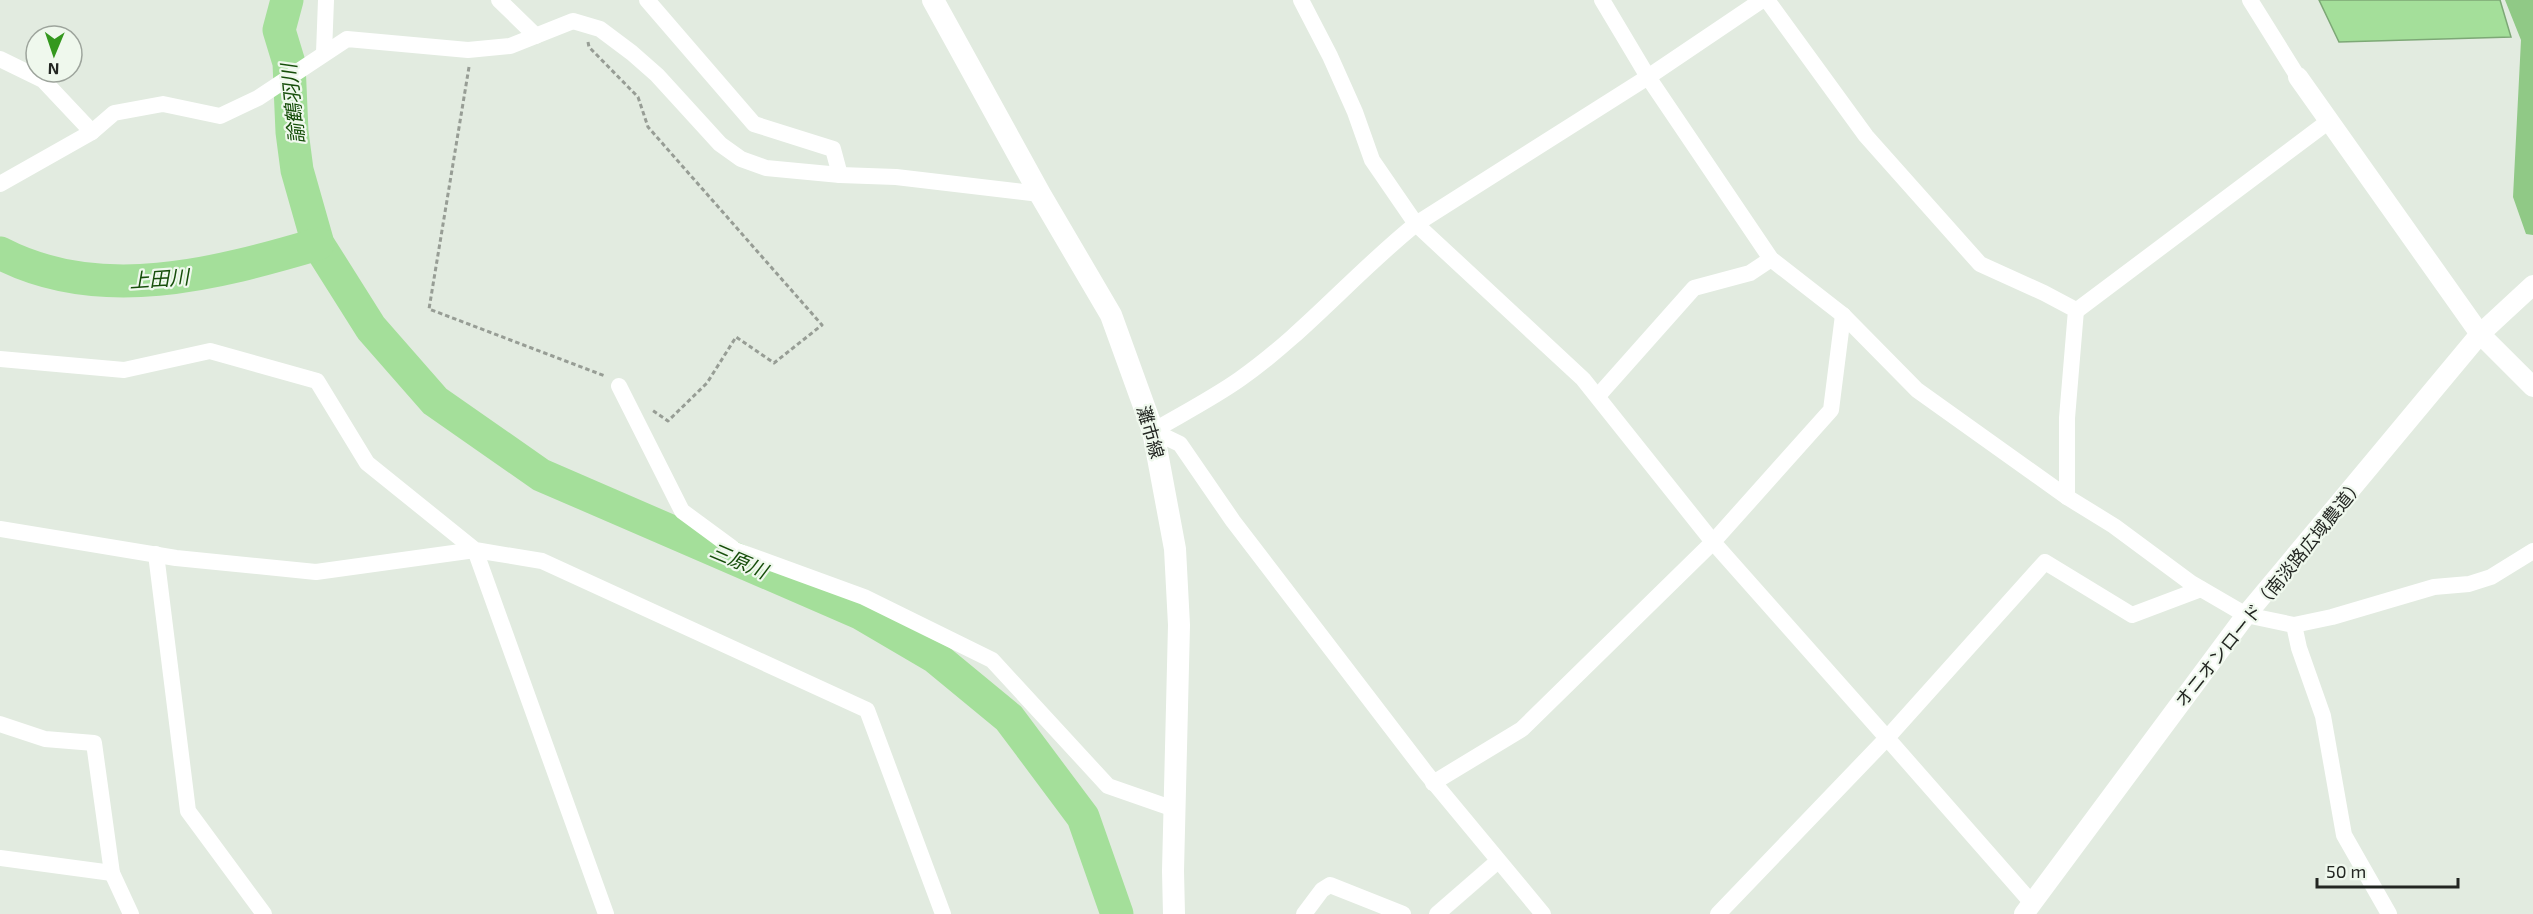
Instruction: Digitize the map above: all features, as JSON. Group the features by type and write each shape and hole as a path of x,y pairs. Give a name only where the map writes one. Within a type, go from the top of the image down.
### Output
{"main road":[{"name":"灘市線","path":"933,0 1040,194 1111,315 1154,431 1175,549 1179,625 1174,809 1174,914"}],"street":[{"path":"324,53 326,0"},
{"path":"499,0 536,36"},
{"path":"647,0 754,124 833,149 840,175"},
{"path":"1300,0 1347,93 1372,160 1416,224 1598,396 1713,542 1887,738 2028,910"},
{"path":"1602,0 1648,77 1771,259 1843,315 1917,390 2201,589 2246,615 2294,625 2332,617 2434,586 2469,584 2491,577 2533,551"},
{"path":"1154,431 1240,379 1304,327 1392,243 1416,224 1648,77 1762,0"},
{"path":"1767,0 1866,136 1980,264 2044,293 2076,311"},
{"path":"2250,0 2298,77 2480,334 2533,387"},
{"path":"0,184 92,132 114,113 163,104 220,116 258,98 347,39 472,50 510,46 573,21 600,29 640,60 657,75 720,144 741,159 766,168 840,175 896,177 1040,194"},
{"path":"0,59 43,80 92,132"},
{"path":"2067,497 2067,418 2076,311 2329,121"},
{"path":"1598,396 1694,288 1750,273 1771,259"},
{"name":"オニオンロード（南淡路広域農道）","path":"2028,910 2246,615 2480,334 2533,285"},
{"path":"1433,783 1522,729 1713,542 1831,410 1843,315"},
{"path":"0,359 124,370 210,351 317,381 367,463 475,550 603,913"},
{"path":"619,386 682,511 735,550 864,597 992,660 1108,786 1174,809"},
{"path":"1154,431 1180,444 1233,522 1433,783 1543,914"},
{"path":"0,529 156,554 316,572 475,550 542,561 867,710 943,914"},
{"path":"156,554 188,811 264,914"},
{"path":"1718,914 1887,738 2044,562 2132,615 2201,589"},
{"path":"2294,625 2299,648 2323,716 2344,835 2389,914"},
{"path":"0,724 45,739 94,743 112,873 130,914"},
{"path":"0,858 112,873"},
{"path":"1437,914 1498,861"},
{"path":"1304,914 1322,891 1330,885 1403,914"}],"path":[{"path":"586,25 589,47 638,96 648,127 822,324 774,363 736,337 707,382 668,421 652,409"},
{"path":"472,50 429,309 605,376 619,386"}],"shaded area":[{"path":"2319,0 2500,0 2511,37 2339,42"},
{"path":"2505,0 2533,0 2533,235 2526,234 2513,197 2521,40"}],"waterway":[{"name":"三原川","path":"287,0 279,30 289,63 292,132 297,170 318,244 371,328 435,401 541,475 860,613 935,657 1009,718 1083,817 1117,914"},
{"name":"上田川","path":"0,253 38,269 78,278 118,281 199,274 318,244"}],"water label":[{"name":"諭鶴羽川","path":"292,104"}]}
